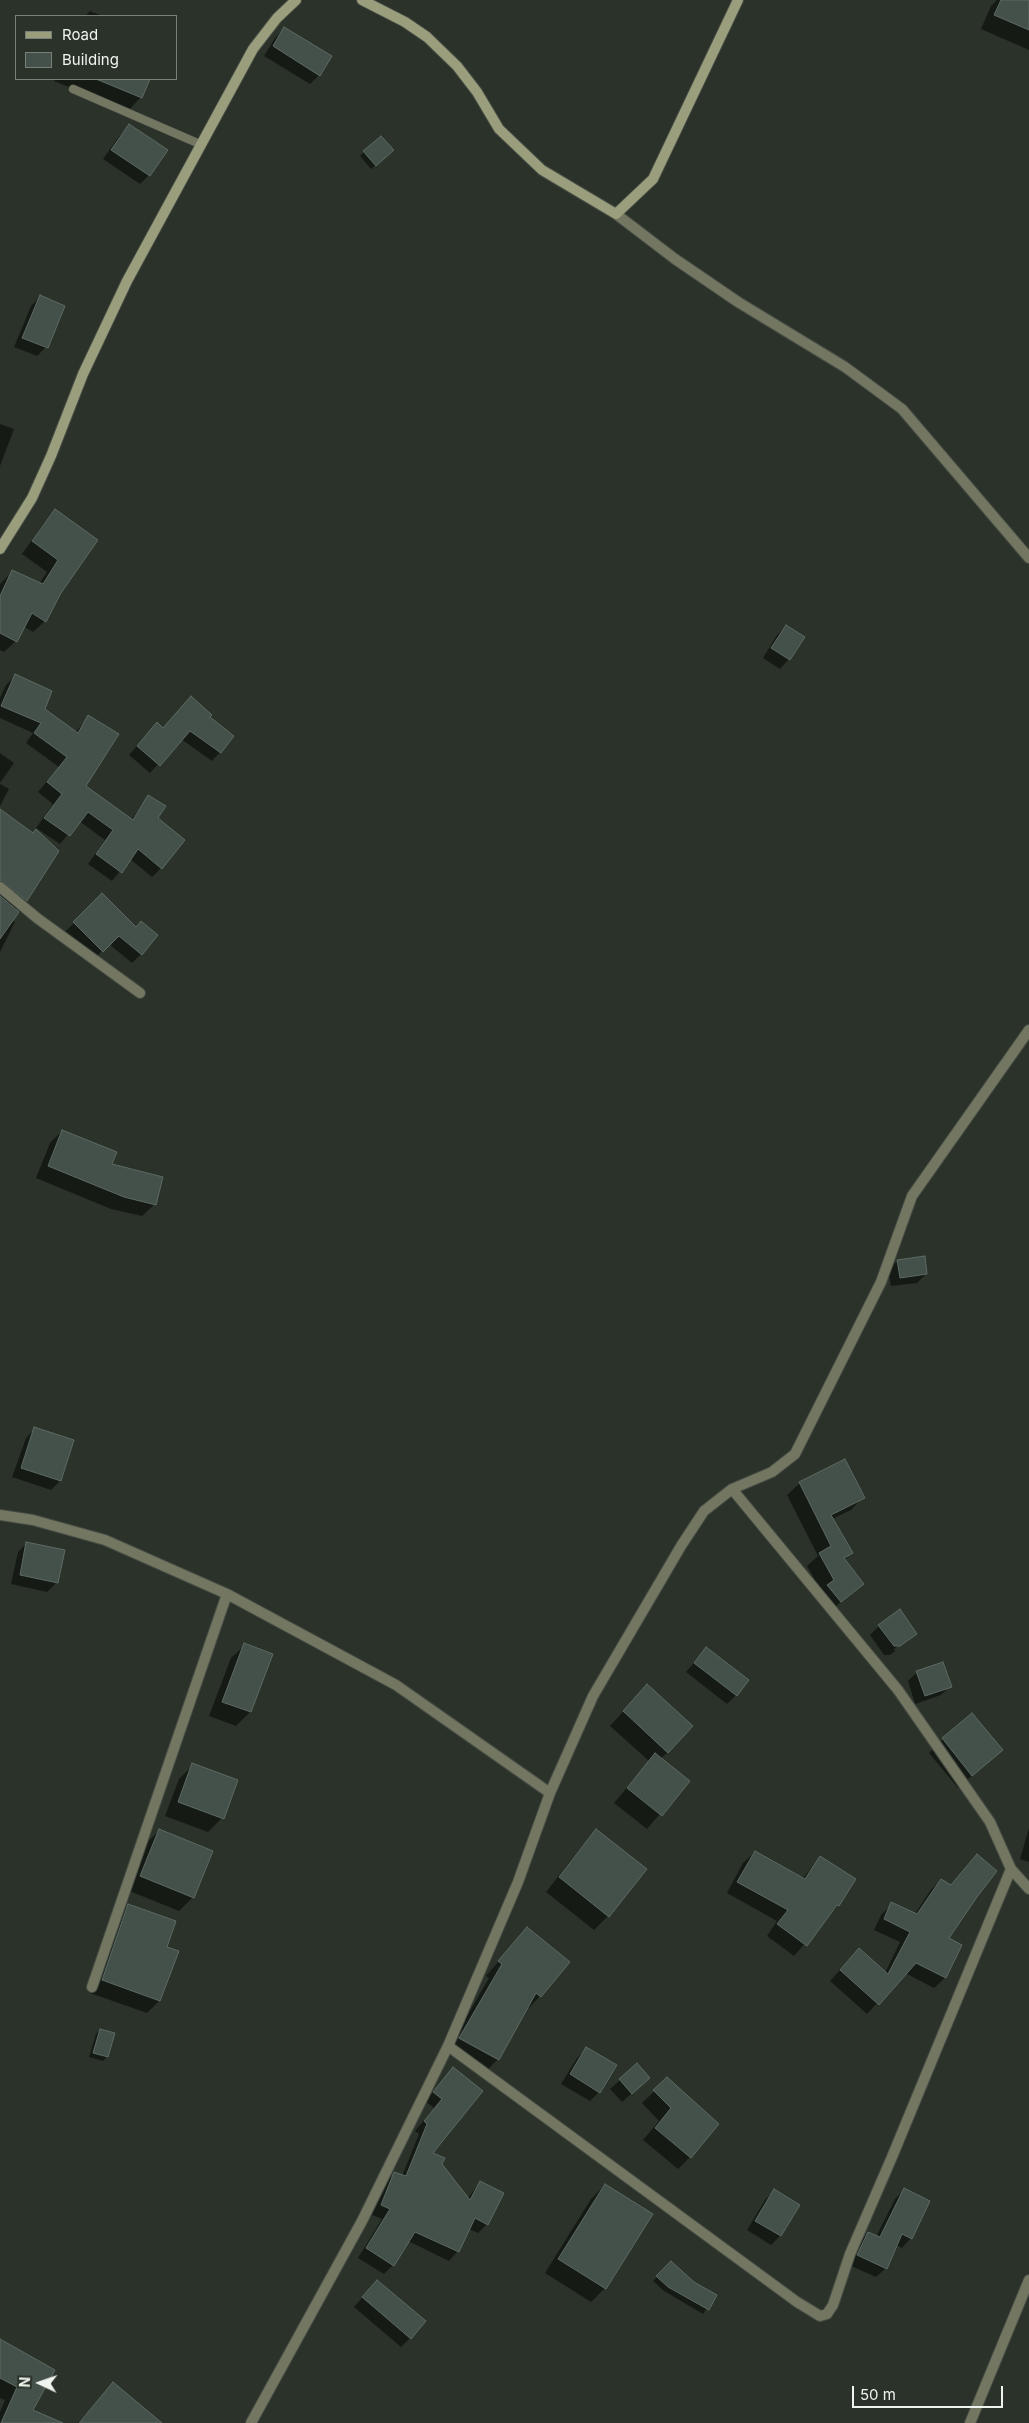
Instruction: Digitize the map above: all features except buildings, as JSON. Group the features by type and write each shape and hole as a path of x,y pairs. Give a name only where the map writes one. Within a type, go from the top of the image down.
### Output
{"street":[{"path":"0,549 32,498 51,456 83,374 127,281 253,49 277,18 296,0"},
{"path":"362,0 405,22 427,37 462,73 477,92 499,128 542,170 616,214 738,302 845,367 902,408 1029,558"},
{"path":"616,214 653,179 738,0"},
{"path":"0,887 36,918 140,993"},
{"path":"251,2423 357,2229 448,2046 518,1882 550,1793 593,1696 681,1546 704,1511 732,1488 772,1472 795,1454 881,1282 912,1196 1029,1030"},
{"path":"732,1488 898,1690 990,1822 1011,1869 1029,1889"},
{"path":"0,1515 33,1520 105,1540 227,1594 396,1685 550,1793"},
{"path":"92,1987 227,1594"},
{"path":"448,2046 797,2302 820,2316 827,2314 833,2305 850,2254 1011,1869"},
{"path":"970,2423 1029,2280"}],"lane":[{"path":"73,89 202,144"}]}
